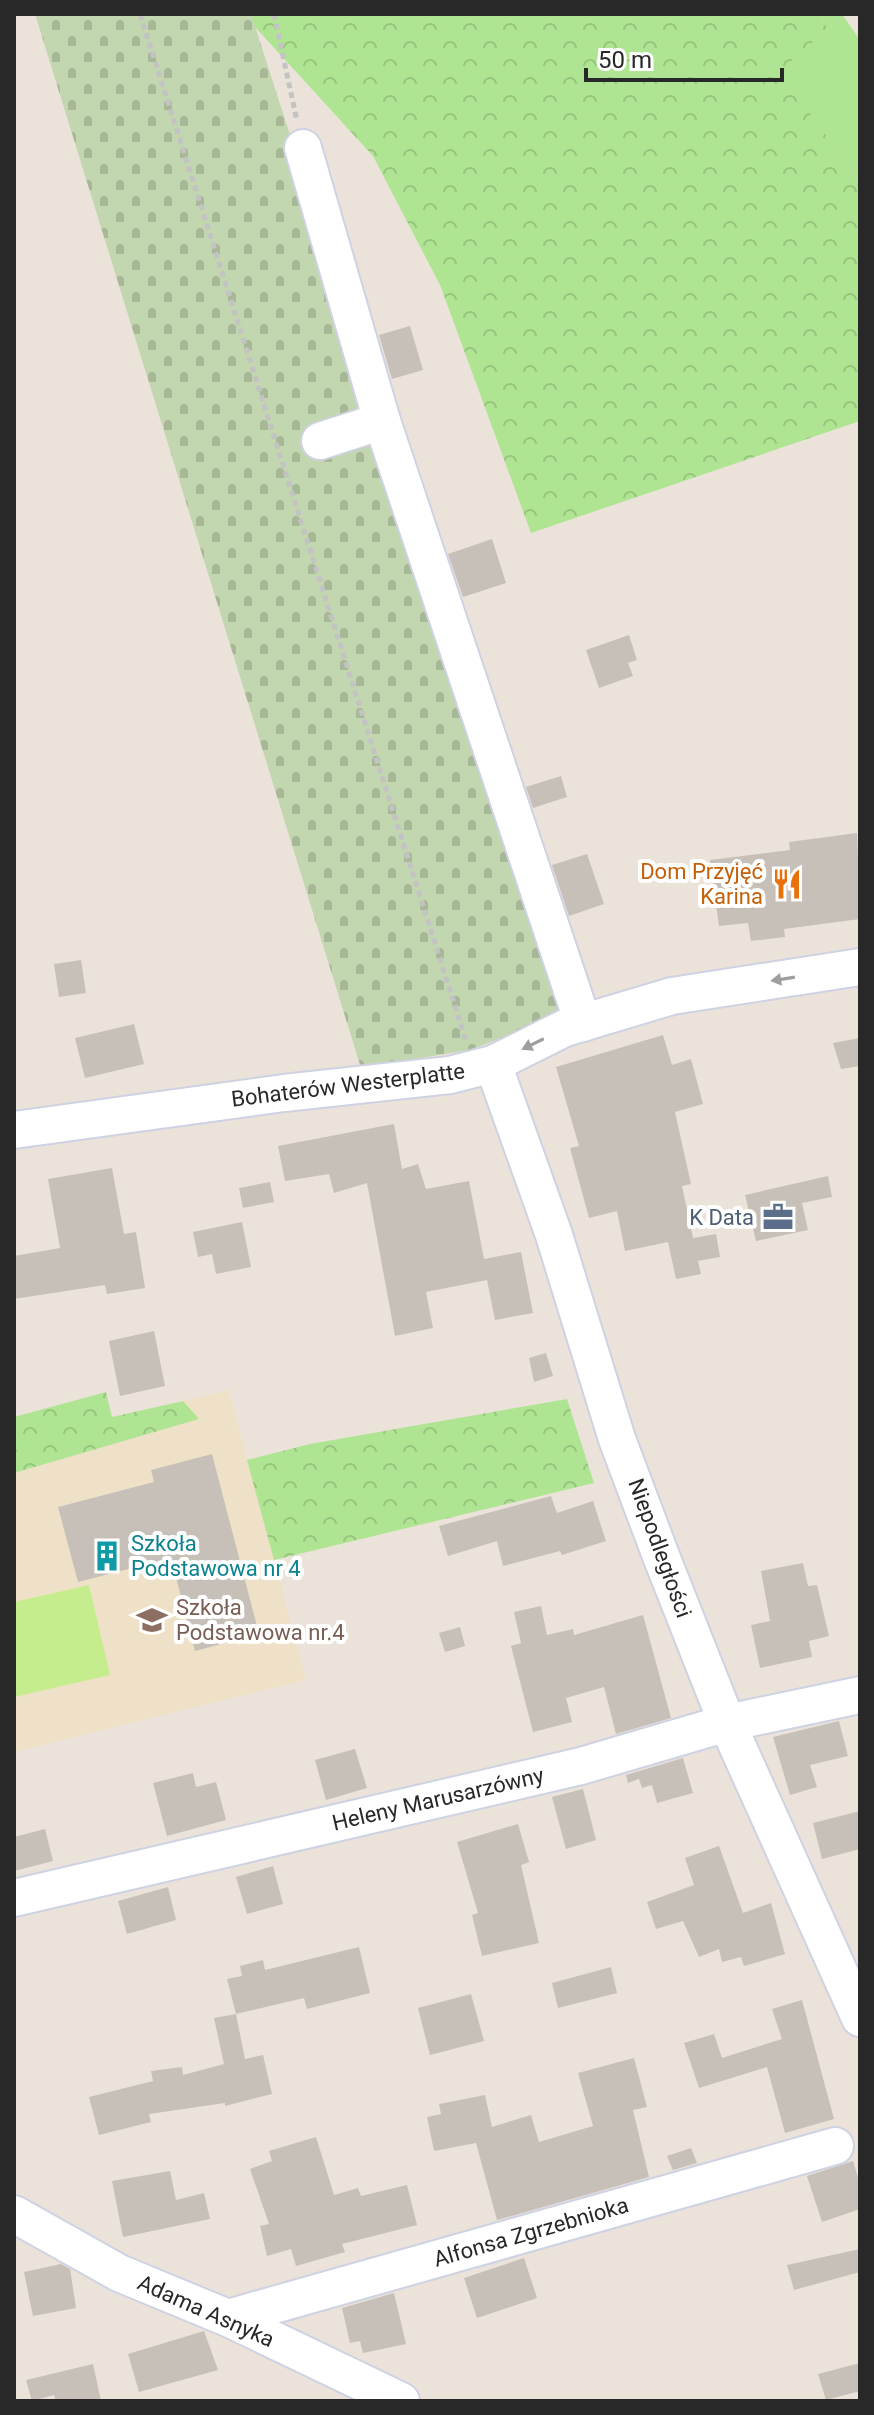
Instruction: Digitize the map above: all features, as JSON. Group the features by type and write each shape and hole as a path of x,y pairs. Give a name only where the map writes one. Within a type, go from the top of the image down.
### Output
{"street":[{"path":"303,148 382,421 583,1023"},
{"path":"320,441 382,421"},
{"name":"Bohaterów Westerplatte","path":"14,1130 284,1093 450,1075 481,1057 672,996 860,967"},
{"name":"Niepodległości","path":"481,1057 554,1235 617,1439 727,1723 851,1974 860,2018"},
{"name":"Heleny Marusarzówny","path":"14,1898 581,1766 727,1723 860,1695"},
{"name":"Alfonsa Zgrzebnioka","path":"228,2318 835,2146"},
{"name":"Adama Asnyka","path":"14,2214 119,2273 228,2318 401,2401"}],"path":[{"path":"140,14 481,1057"},
{"path":"274,14 303,148"}],"shaded area":[{"name":"Szkoła Podstawowa nr.4","path":"229,1390 306,1680 14,1752 14,1473 198,1419 183,1401"}],"green space":[{"path":"35,14 251,14 573,1012 469,1050 361,1068"},
{"path":"251,14 820,14 828,29 780,71 860,183 860,421 531,533 440,285 373,156 255,27"},
{"path":"820,14 842,14 860,40 860,183 779,71 828,29"},
{"path":"106,1392 112,1417 183,1401 199,1419 14,1473 14,1417"},
{"path":"567,1399 594,1483 274,1560 247,1460 310,1444"},
{"path":"89,1585 110,1675 14,1697 14,1602"}],"building":[{"path":"410,326 423,370 392,379 379,335"},
{"path":"492,539 506,583 463,597 448,554"},
{"path":"629,635 637,660 628,663 633,676 599,688 586,650"},
{"path":"561,776 567,797 533,808 526,787"},
{"name":"Dom Przyjęć Karina","path":"857,833 860,919 784,929 785,937 751,941 748,923 719,926 710,860 790,850 789,842"},
{"path":"587,854 604,904 569,916 552,865"},
{"path":"81,960 86,993 59,997 54,964"},
{"path":"134,1024 144,1064 85,1078 75,1038"},
{"path":"663,1035 672,1065 691,1059 703,1104 675,1112 691,1184 682,1186 693,1238 716,1234 720,1257 698,1261 701,1274 676,1279 668,1242 625,1251 617,1211 589,1218 570,1148 579,1146 556,1067"},
{"path":"860,1038 860,1066 841,1069 833,1043"},
{"path":"394,1124 402,1169 418,1164 426,1189 469,1181 484,1259 521,1252 533,1313 495,1320 487,1280 426,1292 433,1328 395,1336 367,1183 334,1193 329,1174 285,1181 278,1146"},
{"path":"112,1168 124,1234 136,1232 145,1288 107,1294 105,1285 14,1299 14,1256 60,1248 48,1179"},
{"name":"K Data","path":"828,1176 832,1197 802,1203 808,1230 756,1241 745,1195"},
{"path":"270,1182 274,1202 243,1208 239,1188"},
{"path":"242,1222 251,1267 216,1274 212,1254 198,1257 193,1232"},
{"path":"154,1331 165,1386 120,1396 109,1341"},
{"path":"546,1353 553,1376 534,1382 529,1358"},
{"name":"Szkoła Podstawowa nr 4","path":"212,1454 259,1634 195,1651 171,1558 78,1582 58,1507 154,1482 151,1470"},
{"path":"551,1496 557,1513 593,1501 606,1541 562,1555 560,1551 503,1566 497,1541 448,1556 439,1526"},
{"path":"803,1563 808,1586 817,1585 829,1636 809,1641 812,1657 760,1668 751,1625 770,1621 761,1571"},
{"path":"541,1606 547,1635 573,1629 574,1635 643,1615 671,1718 616,1734 604,1687 566,1698 572,1722 533,1732 511,1646 521,1643 514,1612"},
{"path":"460,1627 465,1646 445,1652 439,1633"},
{"path":"839,1721 848,1756 810,1765 817,1787 790,1795 773,1737"},
{"path":"355,1749 367,1788 326,1800 315,1760"},
{"path":"683,1758 693,1793 657,1803 652,1785 642,1788 639,1779 628,1783 626,1775"},
{"path":"193,1773 196,1787 216,1782 226,1820 167,1836 153,1783"},
{"path":"583,1789 596,1840 566,1849 552,1797"},
{"path":"860,1811 860,1849 822,1859 813,1823"},
{"path":"518,1824 529,1862 521,1865 539,1943 482,1956 472,1915 478,1913 457,1842"},
{"path":"45,1829 53,1861 14,1871 14,1837"},
{"path":"719,1846 743,1913 771,1903 785,1954 744,1966 741,1957 722,1962 719,1949 699,1957 683,1921 656,1929 647,1902 694,1885 685,1858"},
{"path":"273,1866 283,1904 247,1914 236,1877"},
{"path":"168,1887 176,1920 127,1934 118,1901"},
{"path":"359,1947 370,1993 307,2009 304,1998 236,2014 227,1979 242,1976 240,1966 263,1960 265,1970"},
{"path":"611,1967 617,1993 558,2008 552,1983"},
{"path":"471,1994 484,2041 430,2055 418,2008"},
{"path":"802,2000 834,2119 785,2133 767,2067 699,2088 684,2043 714,2034 722,2058 782,2039 772,2009"},
{"path":"236,2014 245,2059 263,2055 272,2094 225,2106 225,2103 149,2114 151,2122 99,2135 89,2097 153,2081 151,2071 182,2067 183,2075 224,2064 214,2018"},
{"path":"634,2058 647,2107 633,2110 649,2177 497,2220 476,2143 434,2151 427,2117 441,2114 439,2104 485,2095 492,2127 531,2115 539,2142 593,2126 578,2073"},
{"path":"316,2137 334,2195 358,2188 361,2196 407,2185 417,2225 342,2244 345,2252 296,2266 291,2249 267,2256 260,2226 269,2224 250,2169 272,2161 269,2151"},
{"path":"691,2148 697,2163 673,2170 667,2156"},
{"path":"853,2161 860,2185 860,2209 822,2222 807,2176"},
{"path":"170,2171 176,2200 204,2193 210,2219 123,2237 112,2181"},
{"path":"860,2249 860,2272 794,2290 787,2265"},
{"path":"524,2258 537,2298 477,2318 464,2278"},
{"path":"61,2264 70,2269 76,2308 33,2316 24,2272"},
{"path":"394,2293 406,2344 363,2353 360,2341 350,2343 342,2308"},
{"path":"204,2331 218,2370 139,2392 128,2354"},
{"path":"860,2363 860,2391 826,2400 818,2374"},
{"path":"93,2364 101,2401 56,2401 54,2395 32,2401 26,2380"}],"place":[{"name":"Dom Przyjęć Karina","path":"787,884"},
{"name":"K Data","path":"778,1217"},
{"name":"Szkoła Podstawowa nr 4","path":"107,1556"},
{"name":"Szkoła Podstawowa nr.4","path":"152,1620"}]}
